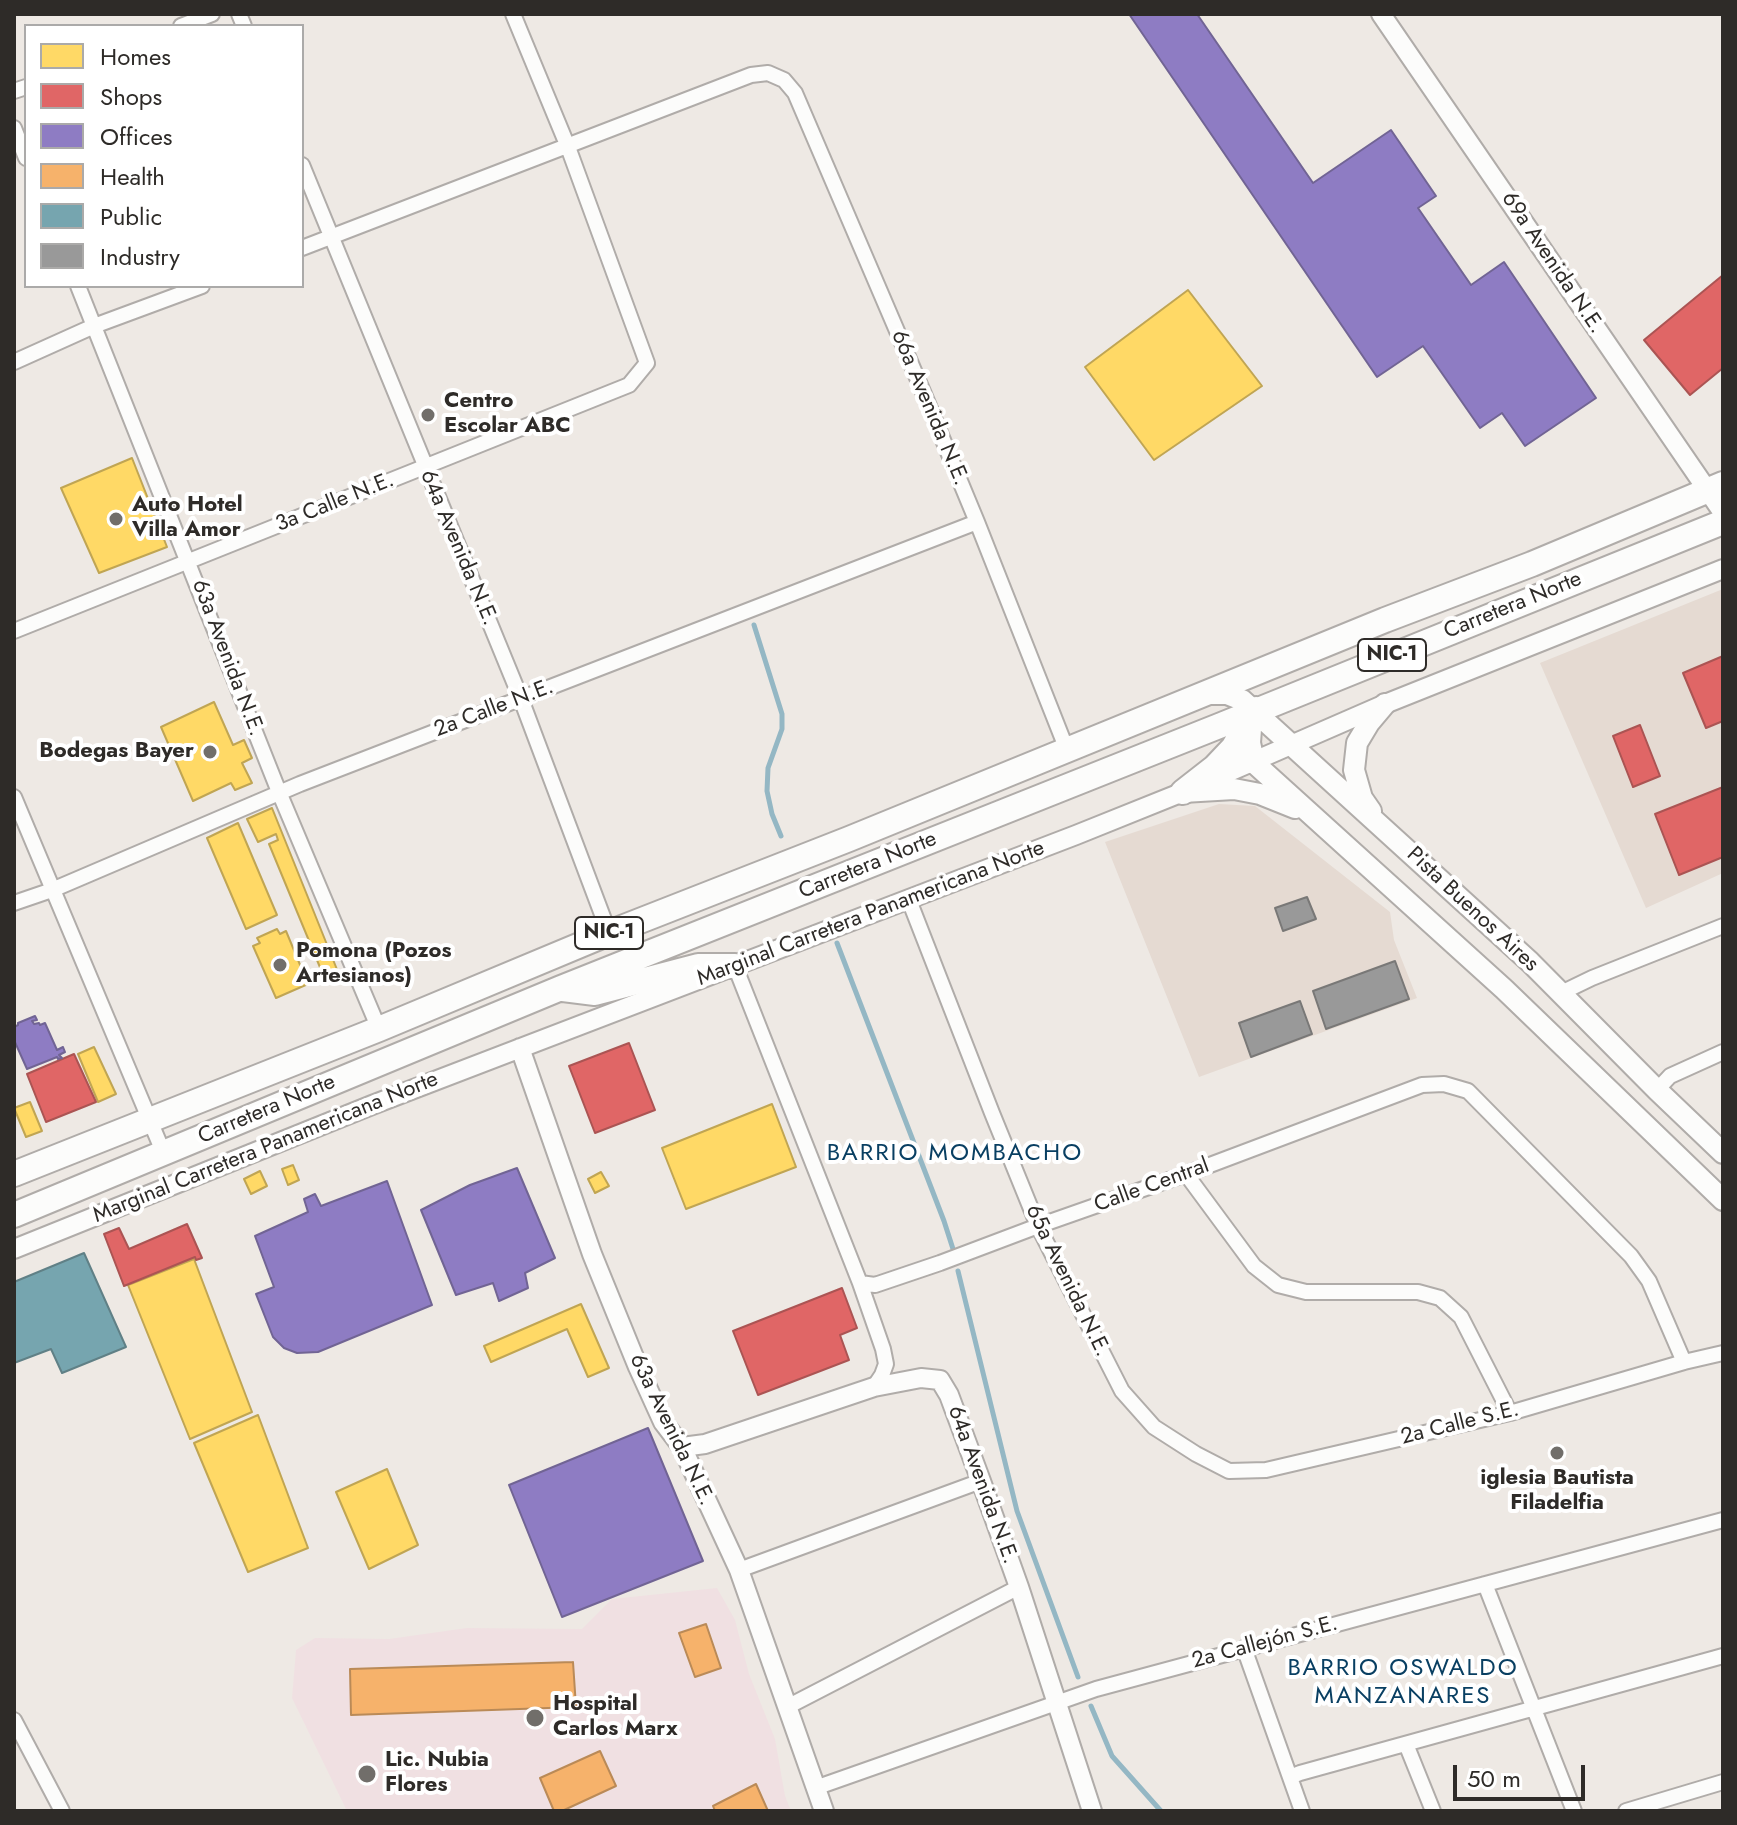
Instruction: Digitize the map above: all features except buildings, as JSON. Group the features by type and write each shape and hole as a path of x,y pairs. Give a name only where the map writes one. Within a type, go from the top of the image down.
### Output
{"highway":[{"name":"Carretera Norte","path":"14,1174 835,845 1385,620 1532,564 1715,487"},
{"name":"Carretera Norte","path":"14,1215 561,988 1723,522"},
{"path":"1183,792 1233,748 1255,711 1275,692 1451,619 1532,564"},
{"path":"1252,761 1248,743 1255,711"},
{"path":"561,988 595,993 698,966 735,966"}],"main road":[{"name":"Pista Buenos Aires","path":"1205,694 1227,694 1242,700 1255,711 1561,993 1723,1153"},
{"path":"1385,704 1357,743 1354,770 1362,798 1385,831"},
{"name":"Pista Buenos Aires","path":"1252,761 1504,989 1723,1200"},
{"path":"1183,792 1234,789 1260,794 1318,820"},
{"path":"1403,898 1429,870"}],"street":[{"path":"186,24 212,14"},
{"path":"304,247 568,147 513,14"},
{"name":"69a Avenida N.E.","path":"1381,14 1715,487 1723,513"},
{"name":"66a Avenida N.E.","path":"568,147 751,75 768,73 784,80 795,93 977,522 1067,750"},
{"path":"14,128 24,153"},
{"name":"3a Calle N.E.","path":"14,631 629,385 647,363 568,147"},
{"name":"64a Avenida N.E.","path":"304,170 521,699 609,933"},
{"name":"63a Avenida N.E.","path":"79,288 279,792 379,1029"},
{"path":"14,362 94,326 197,288"},
{"name":"2a Calle N.E.","path":"14,903 52,890 279,792 977,522"},
{"name":"Marginal Carretera Panamericana Norte","path":"14,1249 372,1105 1183,792 1385,704 1723,569"},
{"path":"14,797 164,1154"},
{"name":"65a Avenida N.E.","path":"909,900 1038,1226 1122,1391 1154,1427 1196,1454"},
{"path":"1561,993 1723,926"},
{"path":"682,1447 705,1444 874,1387 886,1364 860,1283 735,966"},
{"name":"63a Avenida N.E.","path":"520,1048 592,1254 663,1422 682,1447 739,1570 824,1811"},
{"path":"1657,1090 1670,1076 1723,1052"},
{"name":"Calle Central","path":"860,1283 875,1285 965,1255 1422,1085 1444,1084 1468,1091 1631,1256 1649,1281 1684,1362"},
{"path":"1186,1174 1254,1266 1278,1285 1306,1292 1418,1292 1440,1298 1461,1317 1510,1413"},
{"name":"2a Calle S.E.","path":"1196,1454 1229,1471 1266,1470 1510,1413 1723,1353"},
{"name":"64a Avenida N.E.","path":"874,1387 931,1378 940,1380 949,1395 1019,1587 1092,1811"},
{"path":"739,1570 981,1481"},
{"name":"2a Callejón S.E.","path":"815,1788 1094,1689 1723,1520"},
{"path":"1485,1584 1574,1811"},
{"path":"787,1707 1019,1587"},
{"path":"1244,1648 1302,1811"},
{"path":"1290,1777 1723,1656"},
{"path":"14,1720 62,1811"},
{"path":"1406,1744 1433,1811"},
{"path":"1626,1811 1723,1782"}],"shaded area":[{"path":"1723,589 1723,873 1646,908 1540,663"},
{"path":"1219,804 1255,806 1390,912 1394,940 1417,998 1199,1077 1105,842"},
{"name":"Hospital Carlos Marx","path":"717,1588 735,1620 749,1674 775,1739 785,1796 791,1811 347,1811 292,1698 296,1650 315,1638 389,1639 467,1628 582,1629 612,1599"}],"waterway":[{"path":"754,625 782,714 782,729 768,768 767,791 781,836"},
{"path":"837,943 953,1249"},
{"path":"958,1271 1017,1511 1078,1677"},
{"path":"1091,1706 1112,1756 1161,1811"}],"place":[{"name":"Centro Escolar ABC","path":"428,415"},
{"name":"Auto Hotel Villa Amor","path":"116,519"},
{"name":"Bodegas Bayer","path":"210,752"},
{"name":"Pomona (Pozos Artesianos)","path":"280,965"},
{"name":"iglesia Bautista Filadelfia","path":"1557,1453"},
{"name":"Hospital Carlos Marx","path":"535,1718"},
{"name":"Lic. Nubia Flores","path":"367,1774"}],"district":[{"name":"BARRIO MOMBACHO","path":"955,1154"},
{"name":"BARRIO OSWALDO MANZANARES","path":"1403,1683"}]}
